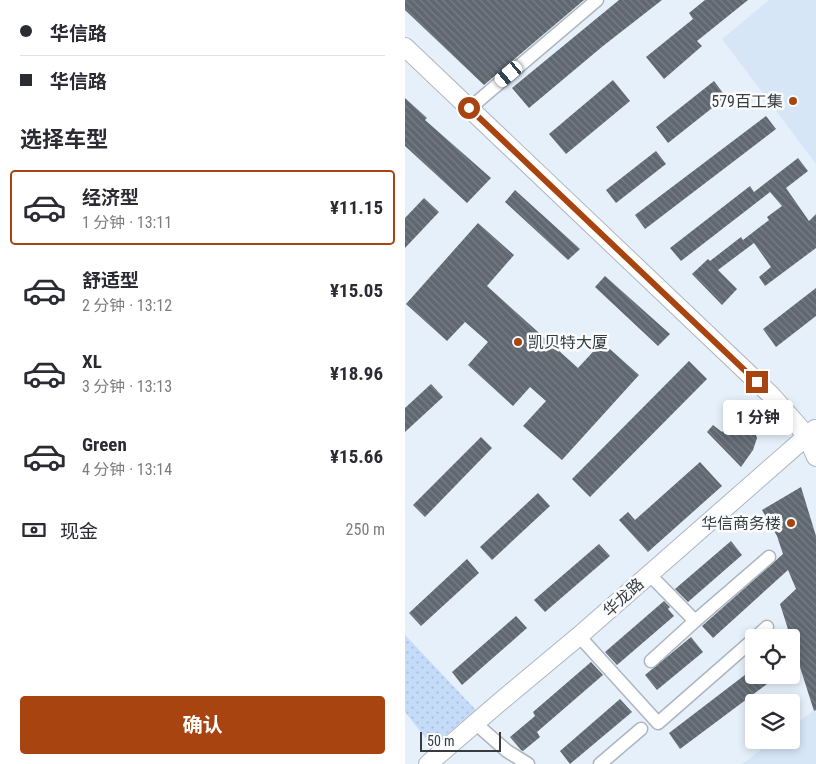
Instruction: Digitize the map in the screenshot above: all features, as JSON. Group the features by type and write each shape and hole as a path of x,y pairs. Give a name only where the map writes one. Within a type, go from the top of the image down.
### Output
{"main road":[{"path":"405,47 811,432 816,457"},
{"name":"华龙路","path":"427,764 579,636 811,432"}],"street":[{"path":"469,108 597,0"},
{"path":"651,661 769,557"},
{"path":"649,574 695,621"},
{"path":"764,629 767,626"},
{"path":"579,636 658,723 745,646"},
{"path":"475,723 507,751 528,764"},
{"path":"600,764 641,729"}],"shaded area":[{"name":"579百工集","path":"769,0 816,0 816,164 722,39"},
{"path":"405,635 476,710 432,746 405,712"},
{"path":"816,709 816,764 742,764 762,749 800,749 800,721"}],"building":[{"path":"405,0 584,0 484,85 405,10"},
{"path":"619,0 662,0 529,108 512,88"},
{"path":"705,0 748,0 697,41 702,46 664,79 646,57 693,19 689,13"},
{"path":"613,80 630,101 566,154 549,134"},
{"path":"714,81 726,97 668,143 656,127"},
{"path":"405,98 427,118 425,120 491,178 467,203 405,146"},
{"path":"766,116 776,129 645,229 635,215"},
{"path":"656,151 666,164 616,203 606,190"},
{"path":"798,158 808,171 786,188 809,221 816,214 816,248 765,286 759,277 771,267 754,243 718,270 737,289 722,305 692,274 708,259 710,261 741,237 743,240 769,220 767,217 782,206 770,192 681,261 670,248 750,186 754,192"},
{"path":"515,190 580,249 568,260 505,202"},
{"path":"424,198 439,212 405,248 405,218"},
{"name":"凯贝特大厦","path":"478,223 514,255 487,286 578,368 602,342 639,375 562,460 523,426 546,401 530,387 513,406 468,365 488,342 465,322 447,341 406,304"},
{"path":"605,276 670,334 658,346 595,287"},
{"path":"816,288 816,316 776,347 763,329"},
{"path":"689,361 707,379 590,497 572,479"},
{"path":"431,384 443,397 405,432 405,408"},
{"path":"742,411 753,427 757,438 753,450 741,467 707,432 713,425 722,432"},
{"path":"481,437 492,448 425,517 413,505"},
{"path":"700,462 722,486 648,552 619,520 628,512 635,520"},
{"path":"801,487 816,536 816,710 814,711 800,667 800,629 788,629 780,604 796,589 788,570 713,638 702,626 783,554 777,536 762,510"},
{"path":"538,493 550,506 492,560 480,547"},
{"path":"731,541 742,555 688,602 675,589"},
{"path":"599,544 610,556 545,612 534,600"},
{"path":"467,559 479,573 421,626 409,613"},
{"path":"664,601 670,607 668,609 674,616 617,665 605,652"},
{"path":"516,616 527,628 462,685 452,672"},
{"path":"691,637 703,652 657,690 645,675"},
{"path":"591,662 603,675 537,732 540,737 523,751 521,750 510,737 535,716 533,712"},
{"path":"745,675 745,684 767,684 754,694 745,694 745,700 680,749 669,733"},
{"path":"620,699 632,712 570,764 560,751"}],"place":[{"name":"579百工集","path":"793,101"},
{"name":"凯贝特大厦","path":"518,342"},
{"name":"华信商务楼","path":"791,523"}],"route":[{"path":"469,108 757,382"}]}
